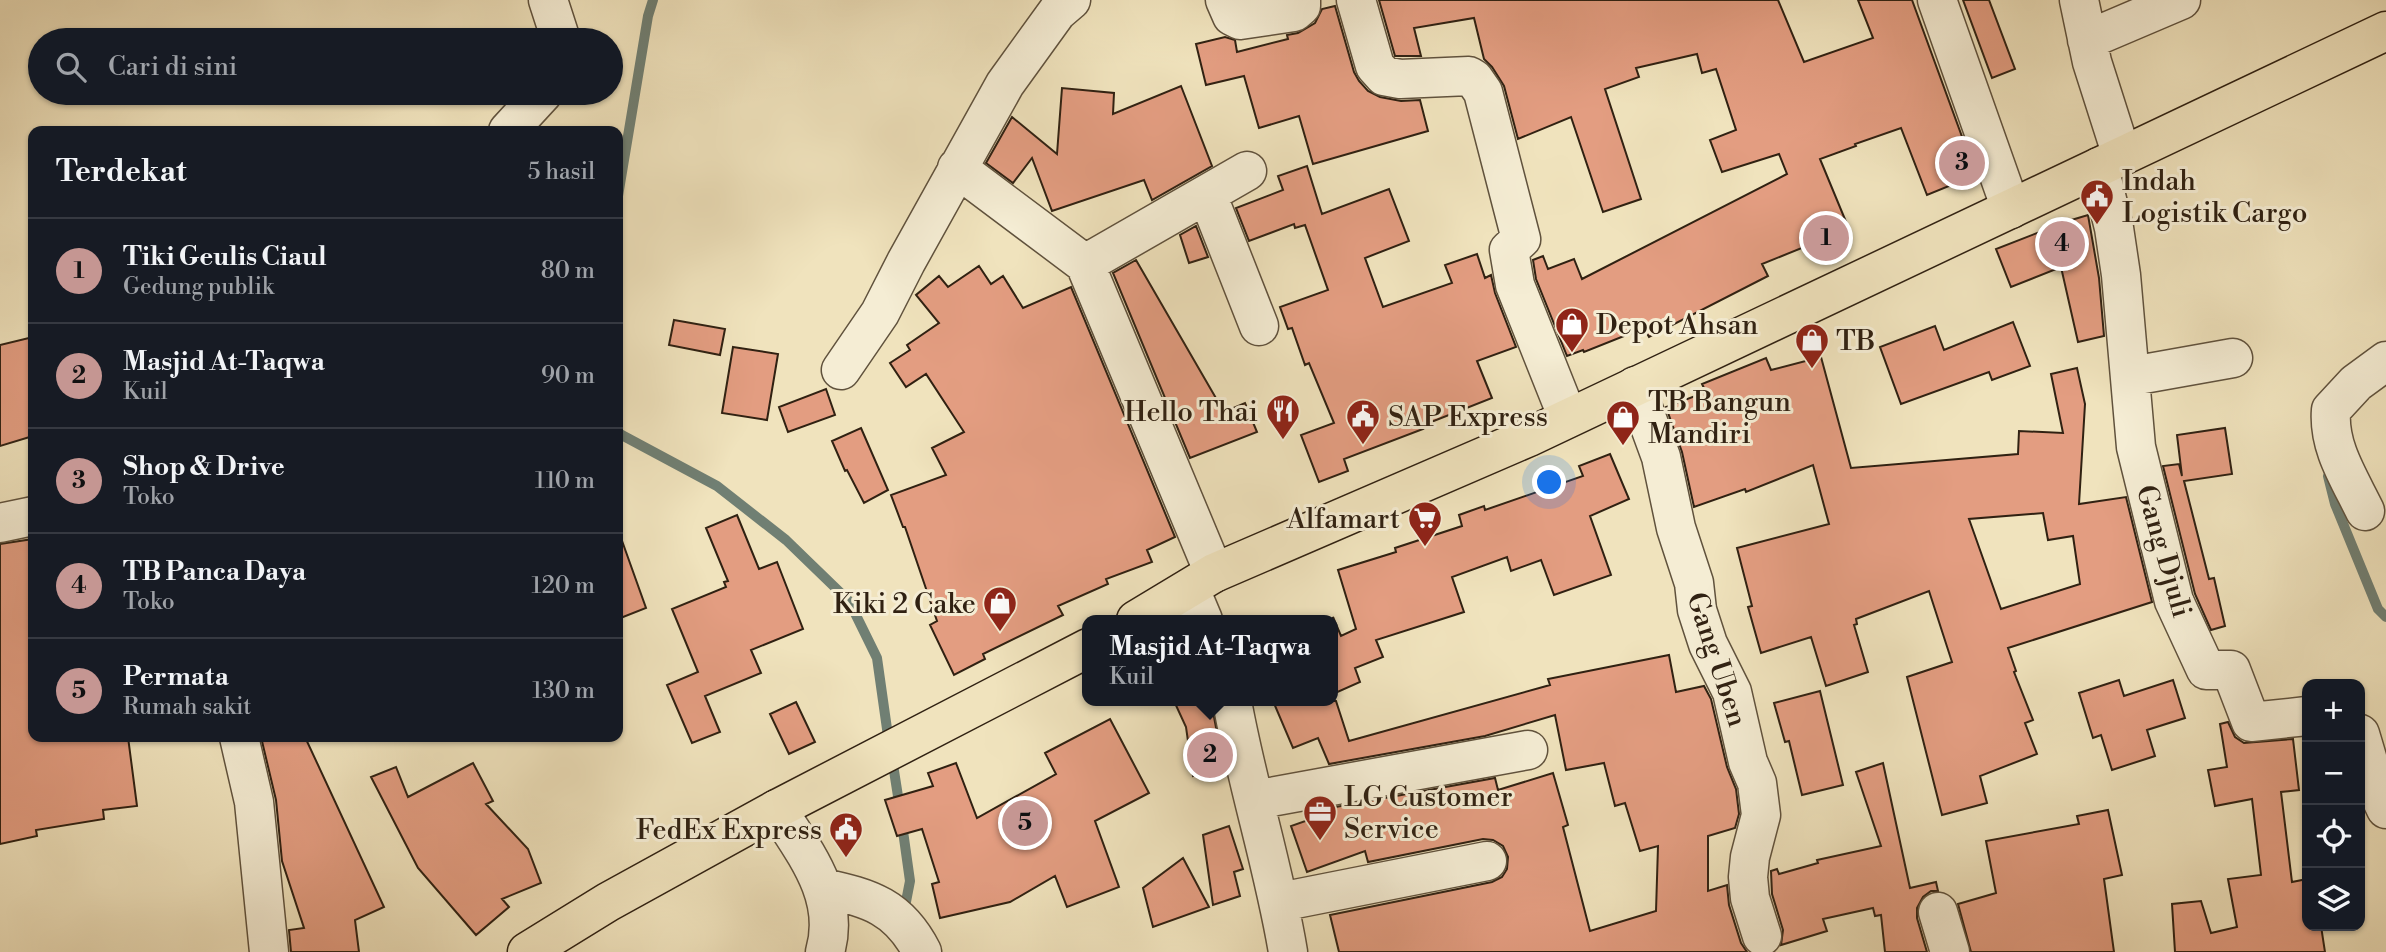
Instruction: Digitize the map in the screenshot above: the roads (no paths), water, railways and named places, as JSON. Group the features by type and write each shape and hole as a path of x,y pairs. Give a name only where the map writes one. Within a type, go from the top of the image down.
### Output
{"highway":[{"path":"1149,615 1202,594 2386,31"},
{"path":"527,952 608,902 777,809 1082,651"}],"street":[{"path":"548,0 557,28"},
{"path":"841,370 880,313 1005,83 1056,12 1070,0"},
{"path":"1225,0 1236,19 1246,20 1294,12 1301,6 1301,0"},
{"path":"1356,0 1375,66 1384,76 1400,79 1469,76 1483,92 1521,239 1509,250 1515,285 1568,418"},
{"path":"1937,0 2011,209"},
{"name":"Gang Djuli","path":"2079,0 2111,161 2114,228 2122,275 2136,447 2174,601 2206,670 2231,670 2251,722 2302,717"},
{"path":"2087,40 2182,0"},
{"path":"513,126 532,105"},
{"path":"957,168 1085,264 1202,594"},
{"path":"1085,264 1248,171"},
{"path":"1207,194 1259,326"},
{"path":"2132,376 2233,358"},
{"path":"2365,511 2338,456 2329,429 2331,410 2356,383 2386,360"},
{"name":"Gang Uben","path":"1636,386 1661,457 1676,528 1694,583 1698,610 1708,644 1732,692 1748,762 1757,783 1761,816 1750,857 1748,877 1750,898 1762,936"},
{"path":"0,523 28,517"},
{"path":"1233,706 1280,902 1288,952"},
{"path":"240,742 254,802 269,952"},
{"path":"2362,742 2376,788 2386,809"},
{"path":"1254,800 1528,750"},
{"path":"777,809 816,869 823,888 828,918 828,938 824,952"},
{"path":"1280,902 1487,861"},
{"path":"823,888 871,900 885,907 906,929 922,952"},
{"path":"1938,912 1950,952"}],"waterway":[{"path":"623,166 653,0"},
{"path":"623,436 717,486 786,540 849,601 877,658 889,743"},
{"path":"2328,476 2335,504 2378,609 2386,617"},
{"path":"892,758 900,809"},
{"path":"902,824 910,881 904,912"}],"place":[{"name":"Shop & Drive","path":"1962,163"},
{"name":"Indah Logistik Cargo","path":"2097,226"},
{"name":"Tiki Geulis Ciaul","path":"1826,238"},
{"name":"TB Panca Daya","path":"2062,244"},
{"name":"Depot Ahsan","path":"1572,354"},
{"name":"TB","path":"1812,370"},
{"name":"Hello Thai","path":"1283,441"},
{"name":"SAP Express","path":"1363,446"},
{"name":"TB Bangun Mandiri","path":"1623,447"},
{"name":"Alfamart","path":"1425,548"},
{"name":"Kiki 2 Cake","path":"1000,633"},
{"name":"Masjid At-Taqwa","path":"1210,755"},
{"name":"Permata","path":"1025,823"},
{"name":"LG Customer Service","path":"1320,842"},
{"name":"FedEx Express","path":"846,859"}]}
